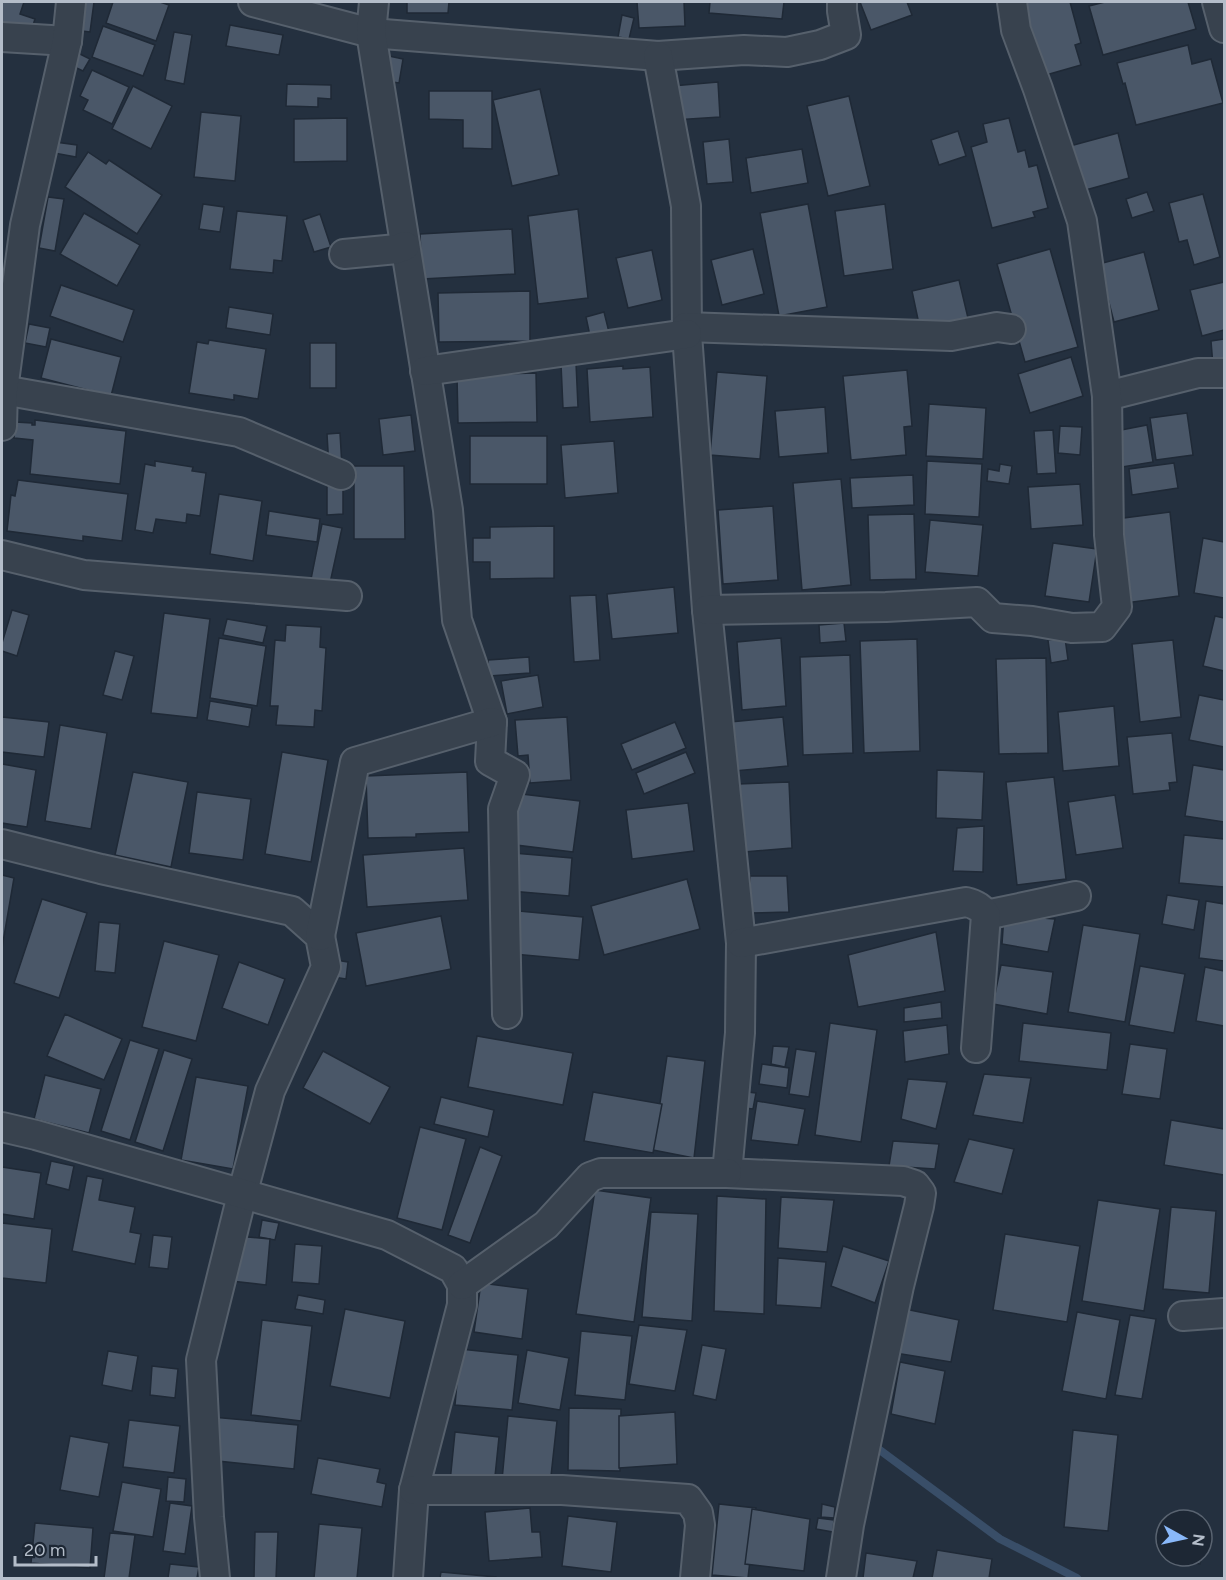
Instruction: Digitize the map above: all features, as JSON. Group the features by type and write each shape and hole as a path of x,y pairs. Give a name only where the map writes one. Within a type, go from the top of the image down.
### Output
{"street":[{"path":"2,426 10,273 25,225 67,41 71,2"},
{"path":"253,2 371,33 658,56 744,50 787,52 820,45 846,35 842,2"},
{"path":"374,2 371,33 448,510 457,620 492,722 490,761 515,775 503,809 507,1014"},
{"path":"707,610 886,607 977,602 993,618 1032,621 1072,628 1102,627 1117,607 1109,535 1107,396 1082,221 1016,30 1012,2"},
{"path":"1217,2 1224,28"},
{"path":"2,38 67,41"},
{"path":"658,56 686,206 687,331 707,610 741,944 740,1033 727,1173"},
{"path":"344,254 398,249 405,246"},
{"path":"425,371 687,331 951,336 997,327 1011,329"},
{"path":"1107,396 1198,373 1224,373"},
{"path":"3,390 239,432 341,475"},
{"path":"2,555 84,575 347,596"},
{"path":"215,1578 209,1517 201,1360 270,1091 326,967 320,936 356,762 492,722"},
{"path":"2,844 101,869 292,911 320,936"},
{"path":"986,915 1076,896"},
{"path":"741,944 966,902 975,904 986,915 976,1048"},
{"path":"2,1127 387,1235 453,1269 462,1285 462,1305 414,1490 408,1578"},
{"path":"462,1285 546,1225 590,1177 601,1173 727,1173 903,1181 915,1185 921,1193 919,1206 899,1286 849,1525 841,1578"},
{"path":"1183,1316 1224,1313"},
{"path":"414,1490 562,1490 688,1499 698,1513 700,1525 695,1578"}],"building":[{"path":"2,2 24,2 20,14 35,19 30,34 2,30"},
{"path":"78,2 94,2 90,32 74,30"},
{"path":"113,2 160,2 169,5 156,41 106,23"},
{"path":"407,2 449,2 448,13 407,13"},
{"path":"637,2 684,2 685,26 639,28"},
{"path":"710,2 784,2 782,19 709,13"},
{"path":"860,2 907,2 912,15 871,30"},
{"path":"1021,2 1070,2 1081,43 1075,45 1081,65 1046,75 1040,54 1035,55"},
{"path":"1105,2 1188,2 1196,29 1103,55 1089,6"},
{"path":"622,15 634,18 629,39 618,37"},
{"path":"230,25 283,35 279,55 226,46"},
{"path":"103,26 155,45 143,76 92,57"},
{"path":"174,32 192,35 184,84 165,80"},
{"path":"1188,45 1192,64 1211,59 1223,103 1136,125 1117,63"},
{"path":"72,50 90,59 83,71 66,63"},
{"path":"389,56 403,59 399,83 386,81"},
{"path":"92,70 129,87 112,124 83,110 88,100 80,96"},
{"path":"718,82 720,117 674,120 672,86"},
{"path":"287,84 331,85 331,99 318,98 318,107 286,106"},
{"path":"133,86 172,106 151,149 112,129"},
{"path":"540,89 559,175 512,186 493,100"},
{"path":"429,91 492,91 492,149 463,148 463,120 429,119"},
{"path":"849,96 870,186 828,196 807,106"},
{"path":"201,112 241,116 235,181 194,177"},
{"path":"347,118 347,161 294,162 294,119"},
{"path":"1009,118 1018,152 1025,150 1029,167 1037,165 1048,208 1033,212 1035,217 992,228 971,147 987,142 983,124"},
{"path":"958,131 966,156 939,165 931,140"},
{"path":"1118,133 1129,178 1082,191 1070,146"},
{"path":"729,139 733,182 707,184 703,142"},
{"path":"55,142 77,145 76,157 54,153"},
{"path":"802,149 808,183 751,193 746,158"},
{"path":"88,152 106,164 109,160 162,195 137,234 65,187"},
{"path":"1147,192 1154,211 1132,218 1126,199"},
{"path":"1203,194 1220,257 1194,265 1187,240 1179,242 1169,203"},
{"path":"48,197 64,199 55,251 39,248"},
{"path":"203,204 224,207 220,232 199,229"},
{"path":"808,204 827,307 779,316 760,213"},
{"path":"885,204 893,269 844,276 835,211"},
{"path":"578,209 588,298 538,304 528,216"},
{"path":"237,211 287,216 282,261 274,260 273,273 230,269"},
{"path":"84,213 140,245 117,286 60,254"},
{"path":"320,214 331,247 314,252 303,220"},
{"path":"512,229 515,274 422,279 420,234"},
{"path":"753,249 764,294 722,305 711,260"},
{"path":"1050,249 1078,347 1025,362 997,264"},
{"path":"652,250 662,300 628,308 616,258"},
{"path":"1144,252 1159,310 1114,322 1099,264"},
{"path":"959,280 968,318 920,329 912,291"},
{"path":"1224,282 1224,330 1202,336 1190,290"},
{"path":"61,285 134,310 123,342 50,316"},
{"path":"530,291 530,341 439,342 438,293"},
{"path":"229,307 273,314 270,335 226,328"},
{"path":"604,312 609,332 590,336 586,317"},
{"path":"29,324 50,328 46,347 25,343"},
{"path":"51,339 121,357 111,396 41,378"},
{"path":"1224,339 1224,365 1213,366 1211,341"},
{"path":"209,340 266,349 258,399 234,395 234,400 189,393 197,342 208,344"},
{"path":"310,343 336,343 336,388 310,388"},
{"path":"1071,357 1083,396 1030,413 1018,374"},
{"path":"576,363 578,407 563,408 561,364"},
{"path":"623,366 623,369 650,367 653,417 590,422 587,369"},
{"path":"907,370 912,426 904,427 906,455 851,460 843,376"},
{"path":"717,372 767,376 760,459 710,455"},
{"path":"536,373 537,422 458,423 457,375"},
{"path":"929,404 986,408 983,459 926,456"},
{"path":"825,407 828,453 779,457 775,411"},
{"path":"1187,413 1193,455 1156,460 1150,418"},
{"path":"411,415 415,451 383,455 379,419"},
{"path":"35,420 126,431 120,484 30,474 33,440 14,438 15,422 35,425"},
{"path":"1147,425 1153,462 1122,467 1116,431"},
{"path":"1060,426 1082,427 1080,455 1058,453"},
{"path":"1053,430 1056,473 1037,474 1034,431"},
{"path":"340,433 342,467 329,468 327,434"},
{"path":"470,436 547,436 547,484 470,484"},
{"path":"614,441 618,493 565,498 561,445"},
{"path":"155,461 193,467 192,471 206,473 200,516 187,514 186,523 156,519 153,533 135,530 145,464 155,466"},
{"path":"927,461 982,464 979,517 925,514"},
{"path":"1174,463 1178,488 1132,495 1129,469"},
{"path":"1000,464 1012,466 1009,484 987,481 988,469 999,471"},
{"path":"354,466 404,466 405,539 354,539"},
{"path":"913,475 914,505 852,508 850,478"},
{"path":"841,479 851,585 802,590 793,483"},
{"path":"18,480 128,494 122,541 83,536 83,541 7,531 11,495 15,496"},
{"path":"327,484 343,484 343,514 327,515"},
{"path":"1080,484 1083,525 1031,529 1028,487"},
{"path":"219,494 262,501 253,561 210,554"},
{"path":"773,506 778,580 723,584 718,510"},
{"path":"269,511 320,519 317,542 266,535"},
{"path":"1170,512 1179,596 1125,603 1116,519"},
{"path":"914,514 916,579 870,580 868,515"},
{"path":"930,520 983,525 978,576 925,572"},
{"path":"322,524 342,528 330,583 311,579"},
{"path":"554,526 554,578 490,579 490,562 473,562 473,538 490,538 490,527"},
{"path":"1203,538 1224,542 1224,598 1194,593"},
{"path":"1053,543 1097,549 1089,602 1045,596"},
{"path":"674,587 678,633 612,639 607,594"},
{"path":"596,595 600,660 574,662 570,596"},
{"path":"12,610 29,615 17,656 2,651 2,643"},
{"path":"164,613 210,619 197,718 151,713"},
{"path":"1215,616 1224,618 1224,671 1203,666"},
{"path":"227,619 267,626 263,643 223,635"},
{"path":"844,623 846,641 820,643 819,625"},
{"path":"286,625 321,627 320,647 326,648 322,711 315,710 314,727 276,725 278,706 270,706 275,640 285,641"},
{"path":"219,638 266,646 257,706 210,698"},
{"path":"781,638 786,706 742,710 737,642"},
{"path":"1065,638 1068,660 1051,663 1048,640"},
{"path":"917,639 920,751 864,753 860,641"},
{"path":"1173,640 1181,717 1140,722 1132,644"},
{"path":"115,651 134,656 122,700 103,695"},
{"path":"850,655 853,753 803,755 800,657"},
{"path":"529,657 530,673 489,676 488,660"},
{"path":"1046,658 1048,753 999,754 996,659"},
{"path":"538,675 543,707 507,714 501,681"},
{"path":"1199,695 1224,700 1224,747 1189,740"},
{"path":"210,701 252,708 249,727 207,720"},
{"path":"1114,706 1119,766 1063,771 1058,712"},
{"path":"2,717 49,722 44,757 2,752"},
{"path":"567,717 571,780 530,783 528,755 518,756 515,720"},
{"path":"783,717 788,766 734,771 730,722"},
{"path":"675,722 686,748 632,770 621,744"},
{"path":"60,725 107,733 91,829 45,821"},
{"path":"1172,733 1177,782 1169,783 1170,790 1133,794 1127,737"},
{"path":"282,752 328,760 311,862 265,854"},
{"path":"686,752 695,773 644,794 636,773"},
{"path":"2,764 36,770 27,827 2,823"},
{"path":"1193,765 1224,770 1224,822 1185,816"},
{"path":"937,770 984,772 982,820 936,818"},
{"path":"133,772 188,782 171,867 115,855"},
{"path":"467,772 469,832 416,834 416,837 368,838 366,776"},
{"path":"1054,777 1066,879 1017,885 1006,782"},
{"path":"789,782 792,848 744,852 738,784"},
{"path":"197,792 251,799 243,860 189,853"},
{"path":"513,793 580,801 573,852 507,844"},
{"path":"1115,795 1123,848 1076,855 1068,802"},
{"path":"688,803 694,851 632,859 626,810"},
{"path":"984,826 983,872 953,871 957,828"},
{"path":"1184,835 1224,839 1224,887 1179,883"},
{"path":"464,848 468,900 367,907 363,855"},
{"path":"513,853 572,858 569,896 510,891"},
{"path":"2,875 14,878 2,948"},
{"path":"750,876 787,876 789,912 750,913"},
{"path":"687,879 700,929 604,955 591,906"},
{"path":"1167,895 1199,900 1194,930 1162,924"},
{"path":"42,899 87,913 59,998 14,983"},
{"path":"1206,901 1224,904 1224,961 1199,958"},
{"path":"507,910 583,917 579,960 503,953"},
{"path":"1004,915 1055,919 1048,952 1002,944"},
{"path":"441,916 451,969 366,986 356,933"},
{"path":"99,922 120,924 115,973 95,971"},
{"path":"1083,925 1140,934 1125,1022 1068,1012"},
{"path":"936,932 945,991 858,1007 848,955"},
{"path":"164,941 219,955 196,1041 142,1027"},
{"path":"329,959 348,962 346,979 327,976"},
{"path":"239,962 285,979 268,1025 222,1008"},
{"path":"1001,965 1053,972 1047,1014 993,1004"},
{"path":"1140,966 1185,974 1174,1033 1129,1025"},
{"path":"1205,967 1224,971 1224,1026 1196,1021"},
{"path":"941,1002 942,1018 904,1022 904,1008"},
{"path":"65,1014 122,1039 104,1080 47,1056"},
{"path":"830,1023 877,1030 861,1142 815,1135"},
{"path":"1023,1023 1111,1033 1107,1070 1019,1061"},
{"path":"947,1025 949,1054 905,1062 903,1031"},
{"path":"477,1036 573,1053 563,1105 468,1087"},
{"path":"130,1040 159,1049 130,1140 101,1131"},
{"path":"1130,1044 1167,1049 1160,1099 1122,1094"},
{"path":"773,1046 789,1047 785,1067 771,1064"},
{"path":"796,1049 816,1052 809,1097 789,1094"},
{"path":"164,1050 192,1059 163,1151 135,1142"},
{"path":"323,1051 390,1087 370,1124 303,1088"},
{"path":"667,1056 705,1061 694,1158 653,1150"},
{"path":"762,1064 789,1068 787,1088 759,1084"},
{"path":"984,1074 1031,1078 1023,1123 973,1115"},
{"path":"45,1075 101,1089 89,1133 34,1119"},
{"path":"196,1077 248,1086 233,1169 181,1160"},
{"path":"908,1079 947,1082 936,1129 901,1119"},
{"path":"739,1091 756,1093 753,1109 736,1107"},
{"path":"593,1092 662,1104 653,1153 584,1141"},
{"path":"441,1097 494,1110 488,1137 434,1124"},
{"path":"757,1101 805,1109 798,1145 751,1140"},
{"path":"1171,1120 1224,1129 1224,1175 1164,1165"},
{"path":"420,1127 466,1139 442,1230 397,1218"},
{"path":"969,1139 1014,1149 1002,1194 954,1182"},
{"path":"893,1141 939,1144 935,1169 889,1166"},
{"path":"480,1147 502,1156 470,1243 448,1235"},
{"path":"51,1161 74,1166 69,1190 46,1184"},
{"path":"2,1167 41,1173 34,1219 2,1214"},
{"path":"87,1176 103,1179 99,1200 135,1207 130,1232 141,1234 135,1264 72,1251"},
{"path":"595,1190 651,1198 634,1322 576,1314"},
{"path":"717,1196 766,1199 764,1314 714,1311"},
{"path":"781,1197 834,1200 827,1252 778,1248"},
{"path":"1098,1200 1160,1209 1144,1311 1082,1301"},
{"path":"1171,1207 1216,1211 1209,1293 1163,1289"},
{"path":"651,1212 698,1214 692,1321 642,1317"},
{"path":"262,1220 279,1223 275,1240 259,1237"},
{"path":"2,1223 52,1229 46,1283 2,1278"},
{"path":"1005,1234 1080,1246 1067,1322 993,1310"},
{"path":"153,1235 172,1237 168,1269 149,1267"},
{"path":"236,1236 270,1239 266,1285 231,1281"},
{"path":"295,1244 322,1246 319,1284 292,1282"},
{"path":"843,1246 889,1261 875,1303 831,1286"},
{"path":"778,1258 826,1262 821,1308 776,1305"},
{"path":"481,1283 528,1289 522,1339 474,1332"},
{"path":"298,1295 325,1300 323,1314 295,1309"},
{"path":"900,1308 959,1320 951,1362 889,1352"},
{"path":"345,1309 405,1321 390,1398 330,1386"},
{"path":"1077,1312 1120,1320 1106,1399 1062,1391"},
{"path":"1130,1315 1156,1319 1142,1399 1115,1395"},
{"path":"262,1320 312,1326 301,1421 251,1415"},
{"path":"639,1325 687,1330 675,1391 629,1384"},
{"path":"581,1331 632,1336 625,1400 575,1395"},
{"path":"702,1345 726,1349 716,1400 693,1395"},
{"path":"460,1349 518,1355 512,1410 455,1405"},
{"path":"527,1350 569,1358 560,1410 518,1403"},
{"path":"108,1351 138,1356 132,1391 102,1385"},
{"path":"900,1362 945,1371 935,1424 891,1414"},
{"path":"152,1366 178,1369 175,1398 150,1395"},
{"path":"569,1408 621,1409 620,1471 568,1470"},
{"path":"675,1412 677,1464 619,1468 619,1416"},
{"path":"508,1416 557,1421 550,1485 502,1480"},
{"path":"212,1417 298,1425 294,1469 208,1460"},
{"path":"129,1420 180,1426 174,1473 123,1467"},
{"path":"1073,1430 1118,1435 1108,1531 1064,1527"},
{"path":"455,1432 499,1437 494,1486 450,1482"},
{"path":"70,1436 109,1443 99,1497 60,1490"},
{"path":"318,1458 380,1469 377,1482 386,1484 382,1507 311,1494"},
{"path":"168,1477 186,1479 184,1502 166,1501"},
{"path":"122,1482 161,1489 153,1537 113,1531"},
{"path":"170,1503 192,1506 185,1554 163,1551"},
{"path":"719,1504 756,1508 748,1578 712,1575"},
{"path":"822,1504 835,1507 834,1518 821,1517"},
{"path":"530,1508 532,1532 540,1532 542,1557 489,1561 485,1512"},
{"path":"752,1509 810,1519 804,1571 745,1564"},
{"path":"568,1516 617,1522 611,1572 562,1566"},
{"path":"818,1518 834,1520 833,1532 816,1529"},
{"path":"35,1523 93,1528 90,1568 31,1563"},
{"path":"319,1524 362,1528 357,1578 314,1578"},
{"path":"255,1532 278,1532 276,1578 254,1578"},
{"path":"110,1533 135,1535 129,1578 104,1578"},
{"path":"937,1550 992,1559 989,1578 932,1578"},
{"path":"866,1553 917,1561 913,1578 863,1578"},
{"path":"170,1564 199,1567 197,1578 168,1578"},
{"path":"441,1572 496,1577 496,1578 440,1578"}],"waterway":[{"path":"877,1448 1000,1539 1077,1578"}]}
